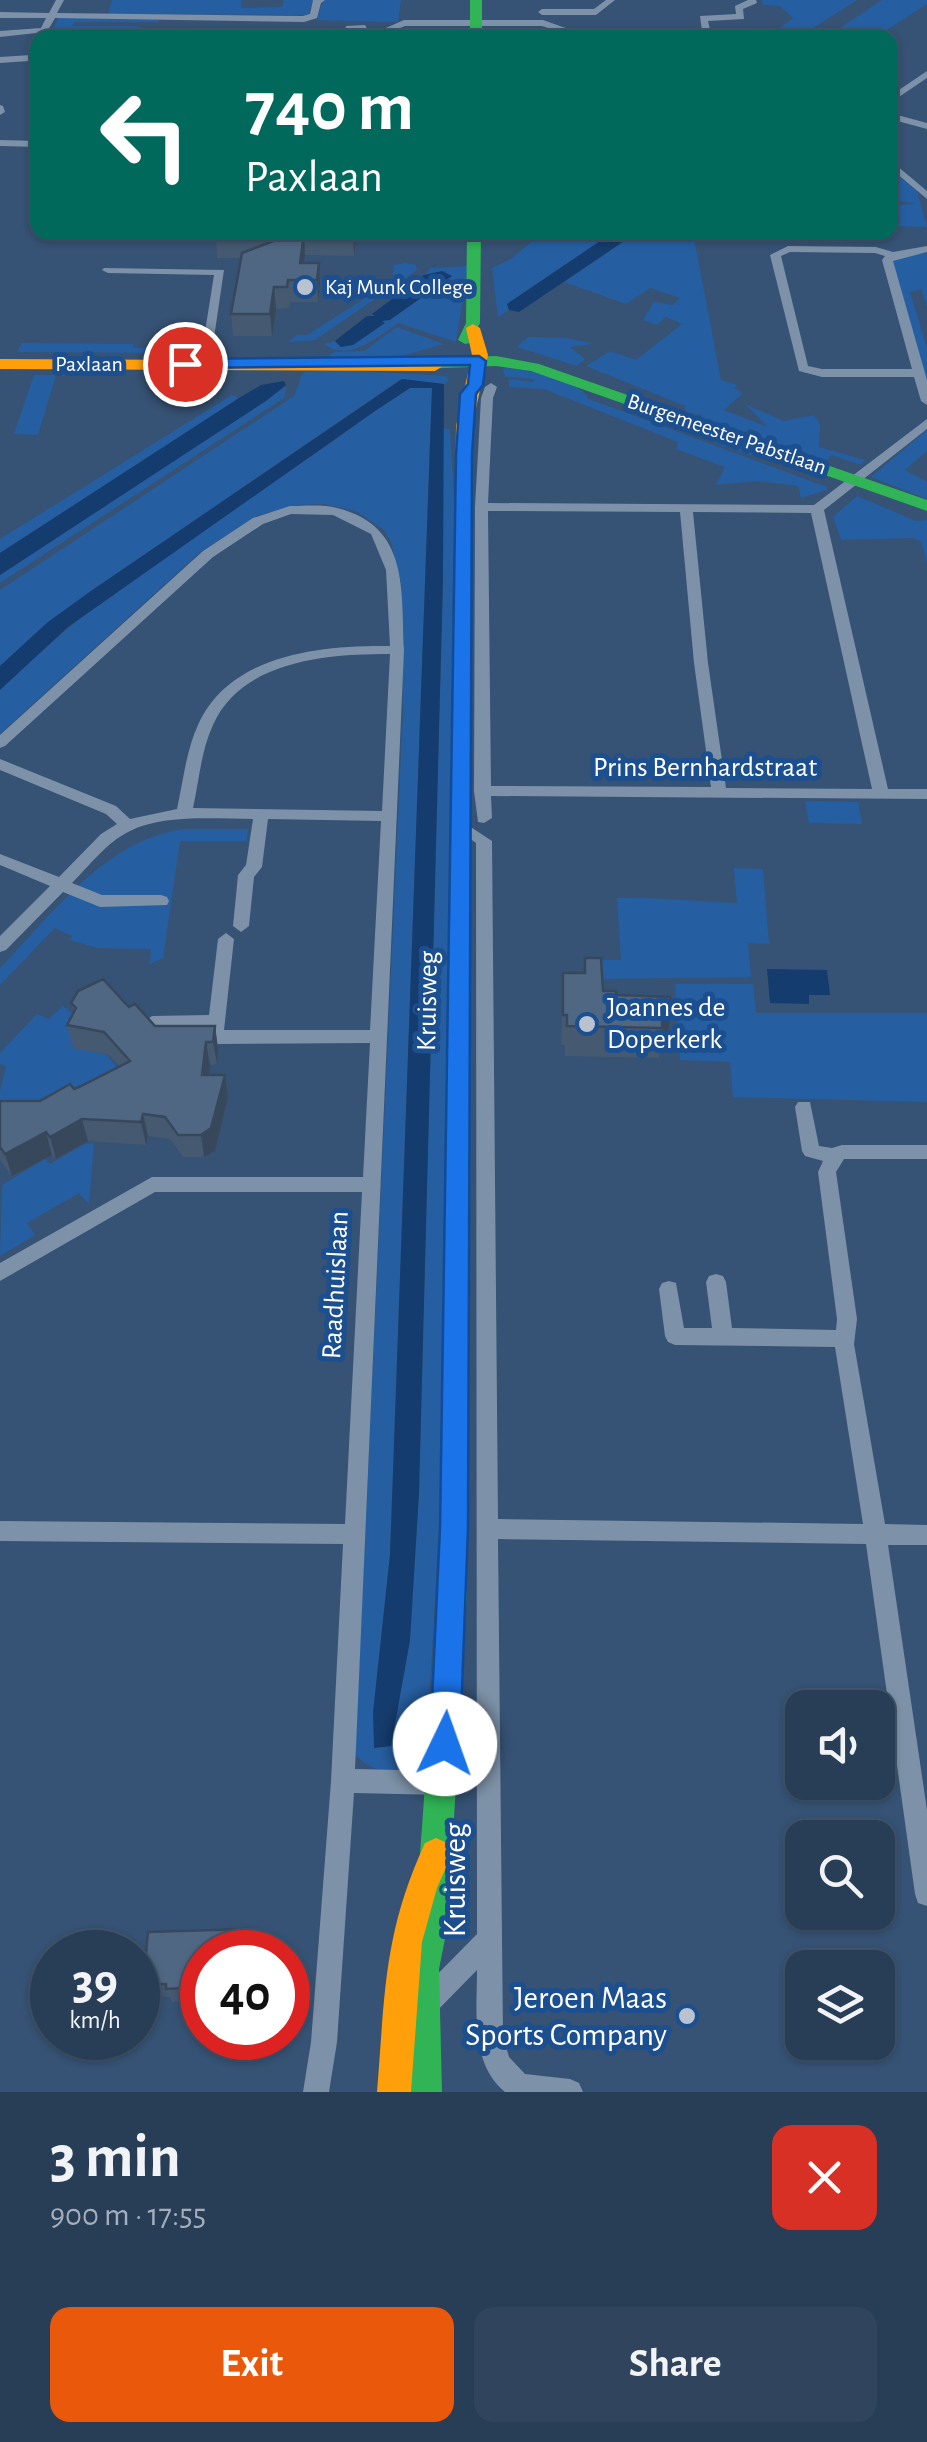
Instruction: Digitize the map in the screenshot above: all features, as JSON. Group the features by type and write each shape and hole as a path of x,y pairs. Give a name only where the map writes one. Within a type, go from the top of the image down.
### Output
{"street":[{"path":"47,30 60,0"},
{"path":"0,15 304,19 314,16 317,1 321,0"},
{"path":"541,0 542,18"},
{"path":"377,30 404,23 475,22 596,12 611,0"},
{"path":"706,30 702,18 741,17 738,8 753,3 752,0"},
{"path":"542,18 571,30"},
{"path":"0,34 30,35"},
{"path":"0,63 30,66"},
{"path":"898,94 927,74"},
{"path":"898,118 927,126"},
{"path":"898,124 903,120"},
{"path":"0,143 30,144"},
{"path":"898,170 927,196"},
{"name":"Kruisweg","path":"425,2092 423,1970 438,1889 436,1854 453,1591 468,394 460,384 470,364 465,337 473,328 474,240"},
{"path":"916,373 822,373 803,368 775,255 788,249 876,250 892,255 927,249"},
{"path":"892,255 886,260 927,400"},
{"path":"108,270 220,272 206,363"},
{"name":"Paxlaan","path":"0,364 470,364"},
{"name":"Burgemeester Pabstlaan","path":"470,364 526,366 856,478 927,506"},
{"path":"484,818 481,507 487,398 491,387"},
{"path":"481,507 817,509 927,423"},
{"path":"686,508 701,664 719,793"},
{"path":"817,509 881,793"},
{"name":"Raadhuislaan","path":"0,742 229,538 258,521 290,510 335,511 367,524 384,542 396,586 390,816 343,1781 324,2042 316,2092"},
{"path":"184,813 206,723 237,688 271,667 309,654 350,649 397,650"},
{"path":"0,764 111,810 126,825"},
{"name":"Prins Bernhardstraat","path":"482,791 927,794"},
{"path":"0,946 107,838 126,825 184,813 390,816"},
{"path":"241,926 246,876 254,867 261,816"},
{"name":"Kruisweg","path":"460,824 484,840 484,1452 490,2036 506,2076 538,2092 570,2092"},
{"path":"0,859 100,902 161,901"},
{"path":"226,939 214,1037 380,1036"},
{"path":"152,1022 216,1021"},
{"path":"804,1107 811,1151 834,1156 842,1152 927,1152"},
{"path":"834,1156 827,1172 847,1319 843,1339 876,1535 927,1894"},
{"path":"456,1179 484,1206"},
{"path":"0,1273 152,1185 371,1184"},
{"path":"716,1282 723,1336"},
{"path":"669,1289 675,1336 843,1339"},
{"path":"454,1470 484,1452"},
{"path":"486,1529 927,1535"},
{"path":"0,1531 354,1534"},
{"path":"453,1591 487,1624"},
{"path":"343,1781 443,1783"},
{"name":"Kruisweg","path":"394,2092 399,1953 421,1880 436,1854"},
{"path":"422,2008 487,1942"}],"shaded area":[{"path":"112,0 241,0 241,8 282,7 284,0 313,0 308,15 302,15 108,14"},
{"path":"323,0 401,0 398,22 317,20"},
{"path":"761,0 857,0 810,30 777,30 793,18 780,6 764,5"},
{"path":"882,0 927,0 927,4 887,30 837,30"},
{"path":"59,17 159,17 158,22 74,22 73,26 137,26 147,30 52,30"},
{"path":"898,176 917,191 927,227 898,226 898,205 916,204 898,201"},
{"path":"534,240 602,240 507,304 509,310 498,317 492,268 511,259"},
{"path":"602,240 626,240 519,312 509,310 507,304"},
{"path":"626,240 694,240 721,380 738,385 734,388 743,393 724,410 768,427 745,404 784,421 814,415 820,424 819,447 865,460 861,465 831,455 816,475 720,445 693,432 692,423 703,415 684,413 685,406 586,366 610,351 636,360 682,324 666,317 657,325 643,320 654,302 673,305 680,298 650,288 626,304 564,282"},
{"path":"927,253 927,307 921,289 910,292 927,348 927,386 891,264 895,257"},
{"path":"394,265 416,265 417,270 315,340 288,342 297,335 307,335 392,281"},
{"path":"468,266 456,342 398,323 353,349 343,351 324,344 335,341 341,347 384,323 381,322 447,271 424,275 431,268"},
{"path":"442,271 452,276 390,320 382,321 385,323 353,345 341,347 335,341 367,316 375,316 372,314 424,275"},
{"path":"397,327 444,344 398,357 327,357 334,352 364,351"},
{"path":"528,337 567,338 594,344 570,347 585,359 577,366 517,347"},
{"path":"22,343 191,348 181,353 17,352"},
{"path":"503,368 538,372 562,380 589,399 827,490 801,498 798,486 756,481 716,485 725,467 676,449 678,442 544,389 509,387 509,379 535,379 505,377"},
{"path":"342,370 446,376 449,381 444,384 401,379 91,591 48,622 0,666 0,590 294,396 303,372"},
{"path":"34,375 56,375 38,435 14,434"},
{"path":"402,379 444,384 443,578 419,1493 410,1640 391,1746 374,1748 373,1713 390,1555 432,388 410,388 375,411 68,627 0,690 0,666 48,622 91,591"},
{"path":"284,381 286,385 266,401 0,575 0,553 239,398 261,385"},
{"path":"287,386 284,398 0,583 0,575"},
{"path":"432,387 390,1555 373,1713 391,1746 410,1640 419,1493 443,578 441,428 450,429 455,516 443,1454 427,1740 419,1763 386,1771 355,1755 403,711 401,582 391,542 384,530 356,511 324,504 296,505 259,515 200,552 0,734 0,690 87,613 182,544 410,388"},
{"path":"232,395 239,398 0,553 0,539"},
{"path":"927,430 927,451 905,470 927,482 927,499 871,477"},
{"path":"857,496 916,521 927,520 927,563 921,541 913,538 841,540 833,517"},
{"path":"805,801 858,802 862,824 809,823"},
{"path":"183,829 248,829 247,841 180,841 163,958 150,964 151,949 97,948 70,940 72,936 55,928 0,985 0,968 60,903 104,864 155,836"},
{"path":"734,868 763,869 769,944 748,943 751,977 591,979 590,960 621,960 617,898 737,903"},
{"path":"767,969 827,970 830,995 809,995 809,1004 770,1003"},
{"path":"675,984 753,984 756,1013 927,1013 927,1102 733,1097 730,1062 680,1060"},
{"path":"63,1006 80,1020 80,1033 72,1047 107,1055 128,1080 0,1125 0,1091 6,1067 0,1064 0,1053 37,1014 49,1019"},
{"path":"94,1143 89,1204 79,1193 27,1223 35,1235 0,1256 2,1185 45,1159 50,1164"}],"building":[{"path":"276,240 303,240 300,263 319,263 317,280 288,280 287,287 274,287 270,314 231,314 242,253"},
{"path":"585,958 601,958 603,991 670,997 671,1011 662,1018 662,1028 567,1026 567,1015 563,1015 563,973 585,973"},
{"path":"103,979 129,1007 135,1004 155,1026 215,1026 213,1042 206,1042 202,1075 225,1075 211,1128 201,1135 178,1135 165,1117 143,1114 141,1122 82,1119 50,1137 46,1132 5,1154 0,1147 0,1101 40,1101 70,1084 74,1089 130,1061 104,1032 67,1025 76,1008 71,1003 78,991"},
{"path":"180,1931 180,1988 166,1989 166,1984 160,1984 160,1932"}],"traffic: fast":[{"path":"476,0 476,30"},
{"path":"465,340 473,323 474,240"},
{"path":"418,364 496,361 534,367 927,506"},
{"path":"425,2092 423,1969 439,1889 436,1854 453,1591 458,1113"}],"traffic: slow":[{"path":"458,1113 464,426 480,355 473,328"},
{"path":"0,364 435,366"},
{"path":"394,2092 406,1942 412,1914 436,1854"}],"place":[{"name":"Kaj Munk College","path":"305,287"},
{"name":"Joannes de Doperkerk","path":"587,1024"},
{"name":"Jeroen Maas Sports Company","path":"687,2016"}],"route":[{"path":"185,364 479,361 475,385 468,394 464,455 454,1528 445,1744"}]}
